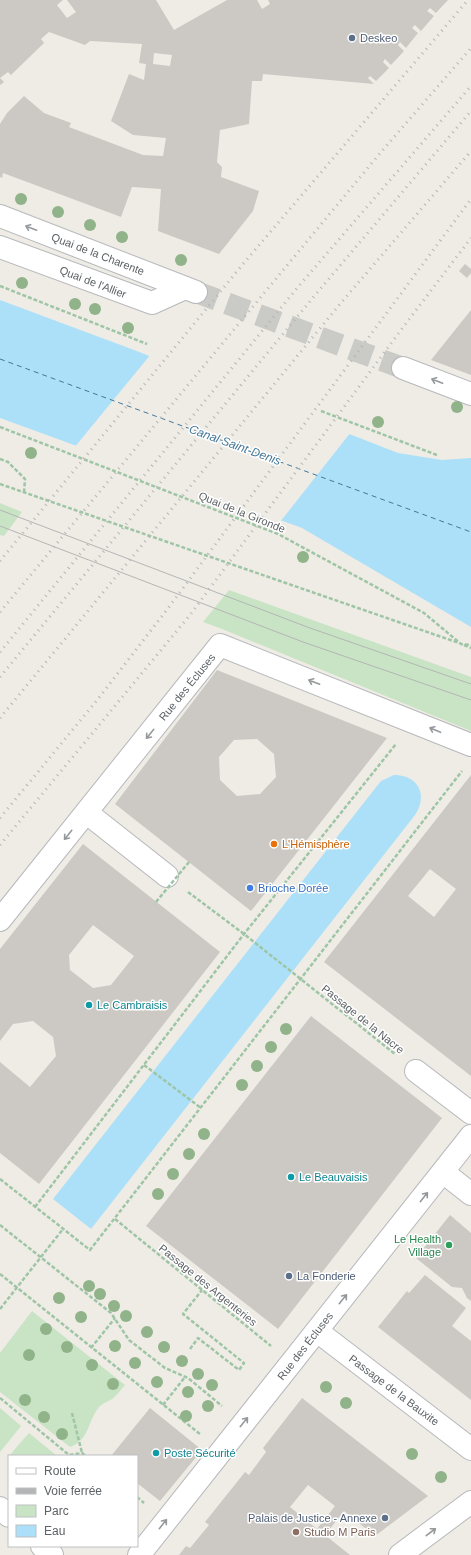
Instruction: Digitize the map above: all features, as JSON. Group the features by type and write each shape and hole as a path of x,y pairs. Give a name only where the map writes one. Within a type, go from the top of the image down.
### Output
{"street":[{"name":"Quai de la Charente","path":"0,216 190,290"},
{"name":"Quai de l'Allier","path":"0,247 152,303 190,290"},
{"path":"403,368 471,394"},
{"name":"Rue des Écluses","path":"0,920 220,645 471,745"},
{"path":"87,813 173,880"},
{"path":"416,1071 471,1113"},
{"name":"Rue des Écluses","path":"142,1542 292,1363 471,1136"},
{"path":"444,1172 471,1194"},
{"name":"Passage de la Bauxite","path":"317,1331 471,1449"},
{"path":"400,1555 471,1502"},
{"path":"0,1508 8,1515"},
{"path":"43,1547 52,1555"}],"path":[{"path":"0,286 147,344"},
{"path":"321,411 437,455"},
{"name":"Quai de la Gironde","path":"0,427 278,534 424,613 461,644"},
{"path":"0,459 8,462 25,479 24,493"},
{"name":"Quai de la Gironde","path":"0,484 461,644 471,646"},
{"path":"35,1207 244,934 414,721"},
{"path":"0,1178 90,1250 464,768"},
{"path":"156,902 189,862"},
{"name":"Passage de la Nacre","path":"185,890 252,940 416,1071"},
{"path":"144,1065 201,1108"},
{"name":"Passage des Argenteries","path":"115,1218 292,1363"},
{"path":"0,1225 111,1313 129,1340 165,1368 185,1377 225,1409"},
{"path":"0,1309 63,1229"},
{"path":"0,1274 91,1348 204,1436"},
{"path":"190,1349 198,1338 239,1370 244,1363 183,1314 202,1290"},
{"path":"91,1348 115,1318"},
{"path":"163,1405 185,1377"},
{"path":"0,1398 69,1455 82,1453"},
{"path":"72,1413 82,1453 85,1455"}],"green space":[{"path":"0,503 22,512 4,536 0,535"},
{"path":"229,590 471,677 471,731 203,622"},
{"path":"32,1311 125,1385 114,1398 99,1407 95,1412 85,1435 76,1444 70,1447 0,1392 0,1353"},
{"path":"0,1408 21,1426 0,1452"},
{"path":"29,1433 56,1455 10,1455"}],"water":[{"name":"Canal Saint-Denis","path":"0,300 134,350 398,453 442,460 471,458 471,627 302,528 0,418"},
{"path":"394,775 403,776 410,779 419,788 421,801 415,815 91,1229 53,1199 381,781"}],"pier":[{"path":"151,354 351,432 280,522 74,448"}],"building":[{"path":"0,0 63,0 57,5 67,18 76,12 67,0 156,0 174,30 227,0 257,0 262,9 270,4 268,0 448,0 436,13 430,8 427,11 434,16 421,31 415,25 412,28 418,33 406,48 400,42 398,45 404,51 391,65 385,59 383,62 389,68 376,81 370,76 368,78 374,84 263,74 262,81 252,81 249,124 220,130 217,162 222,167 221,177 259,191 253,211 219,254 158,231 161,189 132,187 121,217 3,173 2,178 0,177 0,124 7,113 24,96 44,113 71,123 69,127 143,155 163,156 166,138 133,135 111,121 129,74 144,80 146,64 139,63 142,44 90,41 85,45 49,32 41,39 44,43 11,75 8,72 0,78","holes":["154,53 172,55 170,66 153,64"]},
{"path":"0,78 4,82 0,85"},
{"path":"465,264 471,269 471,273 467,278 459,271"},
{"path":"471,310 471,375 431,360"},
{"path":"217,670 387,738 251,911 115,804","holes":["257,739 274,754 276,777 260,794 237,796 220,780 219,757 234,740"]},
{"path":"471,775 471,1076 324,962","holes":["430,869 456,889 434,917 408,896"]},
{"name":"Le Cambraisis","path":"83,844 220,952 39,1184 0,1153 0,1062 30,1087 56,1056 53,1037 33,1021 13,1024 0,1041 0,949","holes":["93,925 134,956 111,985 93,988 70,970 69,955"]},
{"name":"Le Beauvaisis","path":"311,1016 442,1118 278,1329 146,1226"},
{"name":"Le Health Village","path":"450,1215 471,1233 471,1301 467,1298 462,1288 452,1287 416,1258"},
{"path":"425,1275 466,1308 452,1326 471,1341 471,1400 378,1327 407,1291 409,1293"},
{"path":"302,1398 428,1496 375,1536 344,1511 325,1535 350,1555 179,1555 186,1546 190,1548 209,1525 205,1522 245,1472 249,1475 266,1452 263,1448","holes":["308,1485 335,1506 317,1529 290,1507"]},
{"name":"Poste Sécurité","path":"150,1408 202,1450 160,1501 138,1484 138,1455 112,1455"}],"ferry route":[{"path":"0,359 471,532"}],"tunnel":[{"path":"196,292 403,368"}],"tram line":[{"path":"0,510 310,628 471,684"},
{"path":"0,526 303,642 471,700"}],"railway":[{"path":"0,561 243,264 468,0"},
{"path":"0,612 376,158 471,48"},
{"path":"0,652 298,287 471,86"},
{"path":"0,677 316,294 471,111"},
{"path":"0,718 340,304 471,151"},
{"path":"0,818 98,699 169,607 471,199"},
{"path":"0,845 190,615 471,238"}],"place":[{"name":"Deskeo","path":"352,38"},
{"name":"L'Hémisphère","path":"274,844"},
{"name":"Brioche Dorée","path":"250,888"},
{"name":"Le Cambraisis","path":"89,1005"},
{"name":"Le Beauvaisis","path":"291,1177"},
{"name":"Le Health Village","path":"449,1245"},
{"name":"La Fonderie","path":"289,1276"},
{"name":"Poste Sécurité","path":"156,1453"},
{"name":"Palais de Justice - Annexe","path":"385,1518"},
{"name":"Studio M Paris","path":"296,1532"}]}
